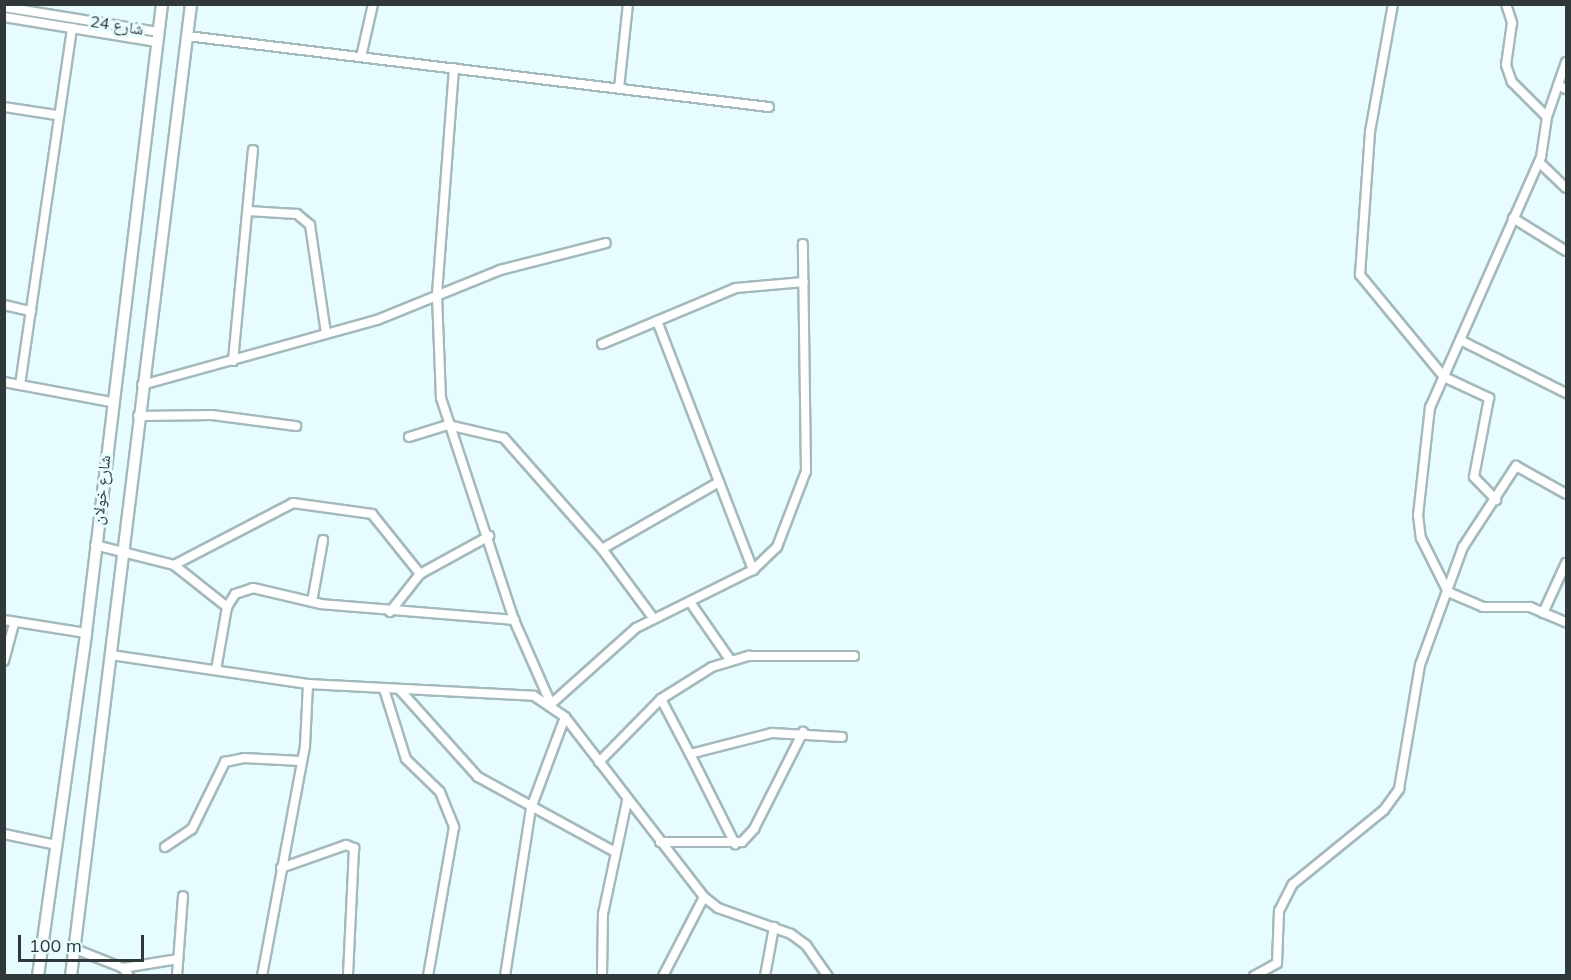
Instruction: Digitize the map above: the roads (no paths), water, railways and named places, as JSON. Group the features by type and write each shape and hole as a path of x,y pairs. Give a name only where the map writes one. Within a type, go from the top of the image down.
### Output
{"main road":[{"name":"شارع خولان","path":"38,975 86,633 111,402 162,4"},
{"name":"شارع خولان","path":"71,975 190,4"}],"street":[{"path":"60,16 63,4"},
{"path":"361,57 372,4"},
{"path":"619,88 628,4"},
{"path":"1393,4 1370,132 1360,274 1444,377 1489,398 1474,477 1496,500"},
{"path":"1506,4 1512,23 1506,65 1512,82 1547,117"},
{"name":"شارع 24","path":"4,7 60,16 158,37"},
{"name":"شارع 24","path":"4,17 72,28 158,37"},
{"path":"20,385 57,115 72,28"},
{"path":"187,36 770,107"},
{"path":"1566,62 1562,87 1547,117 1539,162 1444,377 1422,441 1418,515 1421,538 1448,592 1483,607 1530,607 1566,622"},
{"path":"454,69 437,295 436,349 448,425 489,536 514,620 551,704"},
{"path":"4,107 57,115"},
{"path":"233,361 253,150"},
{"path":"1539,162 1566,189"},
{"path":"248,211 297,214 310,225 326,333"},
{"path":"1513,218 1566,251"},
{"path":"142,385 326,333 437,295 500,270 606,243"},
{"path":"551,704 654,619 753,570 788,527 806,471 803,244"},
{"path":"602,344 736,288 804,282"},
{"path":"4,305 31,311"},
{"path":"657,321 753,570"},
{"path":"1460,340 1566,393"},
{"path":"4,382 111,402"},
{"path":"138,416 213,415 296,426"},
{"path":"409,437 448,425 504,438 602,549 654,619"},
{"path":"1254,975 1277,963 1279,911 1293,884 1384,810 1399,789 1420,665 1463,547 1496,500 1516,466 1566,494"},
{"path":"602,549 719,482"},
{"path":"174,565 293,503 372,514 420,573"},
{"path":"390,612 420,573 489,536"},
{"path":"312,602 323,540"},
{"path":"95,545 174,565 227,607"},
{"path":"1543,613 1566,563"},
{"path":"216,670 227,607 234,594 252,588 312,602 390,612 514,620"},
{"path":"690,602 731,662"},
{"path":"4,661 9,622 86,633"},
{"path":"111,655 308,684 534,696 551,704 564,717 627,801 704,897 718,908 774,927 806,945 828,975"},
{"path":"599,762 661,699 731,662 772,655 855,656"},
{"path":"262,975 301,761 308,684"},
{"path":"384,689 406,759 440,792 454,827 428,975"},
{"path":"400,690 478,777 615,852"},
{"path":"661,699 735,844"},
{"path":"505,975 531,808 564,717"},
{"path":"690,754 772,733 803,732 842,737"},
{"path":"660,842 735,844 754,829 803,732"},
{"path":"165,847 192,829 225,762 244,758 301,761"},
{"path":"602,975 603,914 627,801"},
{"path":"4,834 56,845"},
{"path":"281,868 346,845 354,848 348,975"},
{"path":"177,975 183,896"},
{"path":"663,975 704,897"},
{"path":"765,975 774,927"},
{"path":"75,949 126,972 178,959"}]}
